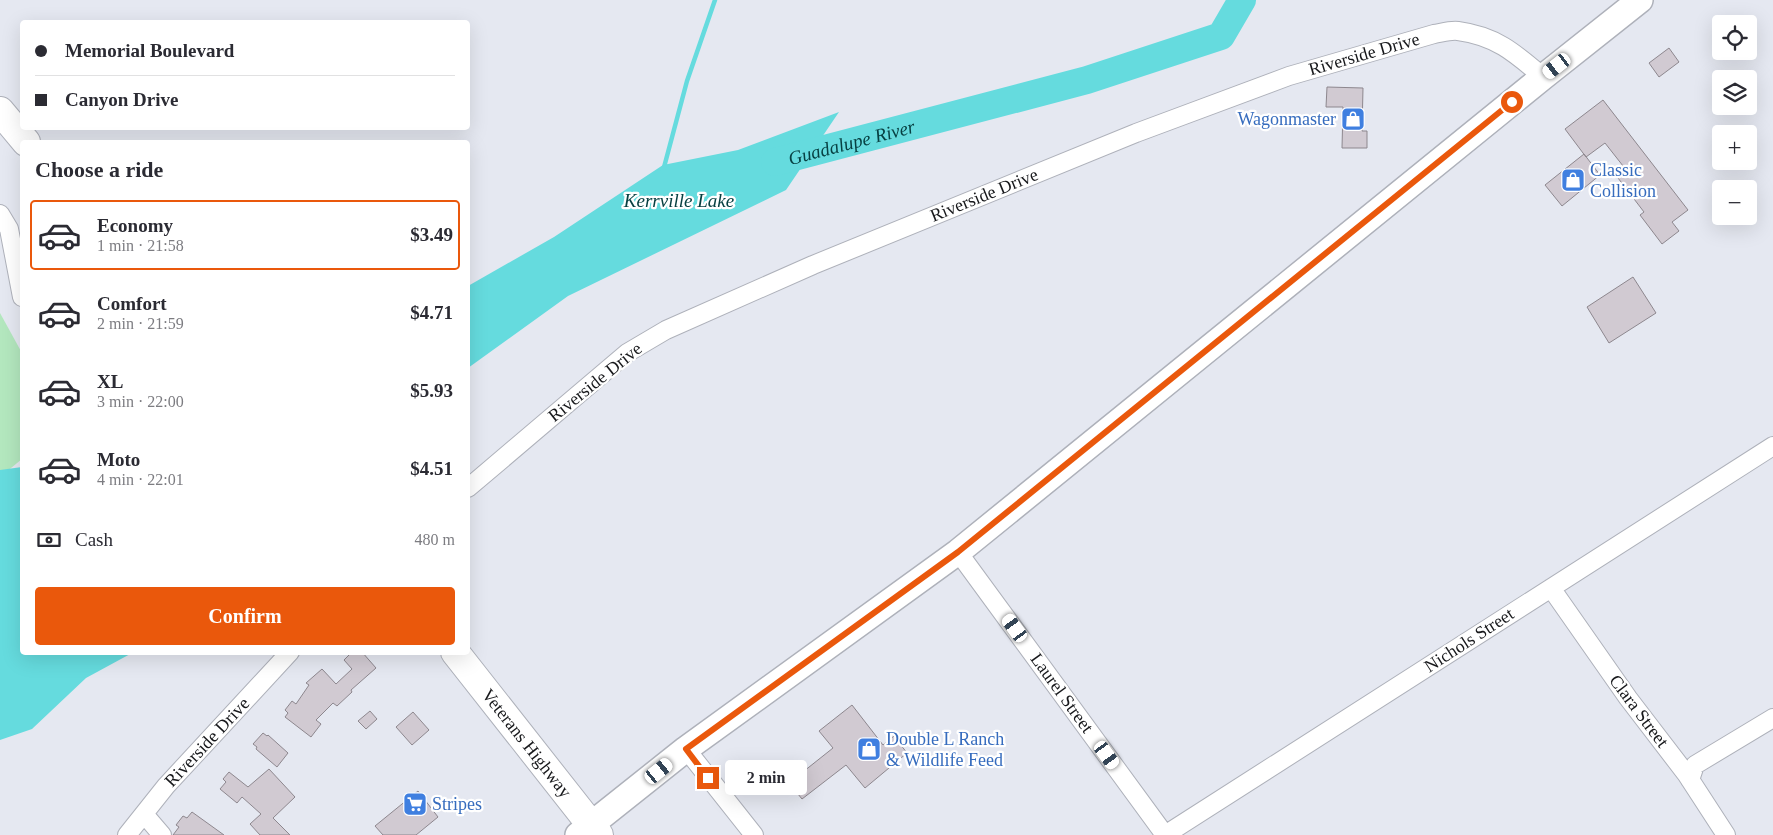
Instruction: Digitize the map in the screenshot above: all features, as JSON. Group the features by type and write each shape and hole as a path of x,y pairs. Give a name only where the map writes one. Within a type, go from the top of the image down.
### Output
{"main road":[{"path":"589,831 686,749 958,552 1543,76 1640,0"},
{"path":"0,111 24,140"},
{"name":"Veterans Highway","path":"457,655 589,831"}],"street":[{"name":"Riverside Drive","path":"470,486 627,353 666,330 813,265 1136,133 1289,76 1434,34 1456,31 1494,40 1510,49 1543,76"},
{"path":"0,214 9,229 20,287"},
{"name":"Nichols Street","path":"1165,835 1773,446"},
{"name":"Laurel Street","path":"958,552 1165,835"},
{"name":"Clara Street","path":"1551,588 1594,652 1690,780 1726,835"},
{"name":"Riverside Drive","path":"127,835 166,786 287,655"},
{"path":"1690,780 1695,765 1773,718"},
{"path":"686,749 754,835"},
{"path":"144,814 162,835"}],"green space":[{"path":"0,313 20,349 20,461 0,477"}],"water":[{"name":"Kerrville Lake","path":"839,112 786,190 568,296 470,367 470,285 554,237 663,165 738,150"},
{"path":"20,467 20,655 128,655 86,678 32,729 0,740 0,470"}],"building":[{"path":"1669,48 1679,62 1659,77 1649,63"},
{"name":"Wagonmaster","path":"1327,87 1363,88 1362,131 1367,131 1367,148 1342,148 1343,107 1326,107"},
{"path":"1603,100 1688,210 1672,222 1679,231 1662,244 1640,215 1644,212 1618,178 1627,171 1605,143 1586,157 1565,129"},
{"name":"Classic Collision","path":"1584,154 1600,175 1562,206 1545,185"},
{"path":"1633,277 1656,313 1609,343 1587,307"},
{"path":"349,655 365,655 376,668 351,690 352,692 337,706 333,703 316,720 321,724 311,737 285,717 288,713 285,710 292,701 296,704 309,685 306,683 322,669 336,684 352,669 344,660"},
{"name":"Double L Ranch & Wildlife Feed","path":"852,705 883,745 894,736 907,753 865,788 846,765 802,799 789,783 833,748 819,731"},
{"path":"370,711 377,719 366,729 358,721"},
{"path":"413,712 429,730 412,745 396,727"},
{"path":"263,733 268,735 288,753 277,767 256,749 257,747 253,744"},
{"path":"269,769 295,797 273,818 290,835 260,835 250,824 261,814 242,797 237,803 220,789 226,782 223,779 229,772 248,787"},
{"name":"Stripes","path":"418,791 438,817 416,835 383,835 375,826"},
{"path":"192,812 224,835 173,835 179,827 176,825 183,816 187,818"}],"waterway":[{"path":"663,171 687,81 715,0"},
{"name":"Guadalupe River","path":"775,162 1087,80 1221,36 1242,0"}],"place":[{"name":"Wagonmaster","path":"1353,119"},
{"name":"Classic Collision","path":"1573,180"},
{"name":"Double L Ranch & Wildlife Feed","path":"869,749"},
{"name":"Stripes","path":"415,804"}],"route":[{"path":"708,778 686,749 958,552 1512,102"}]}
